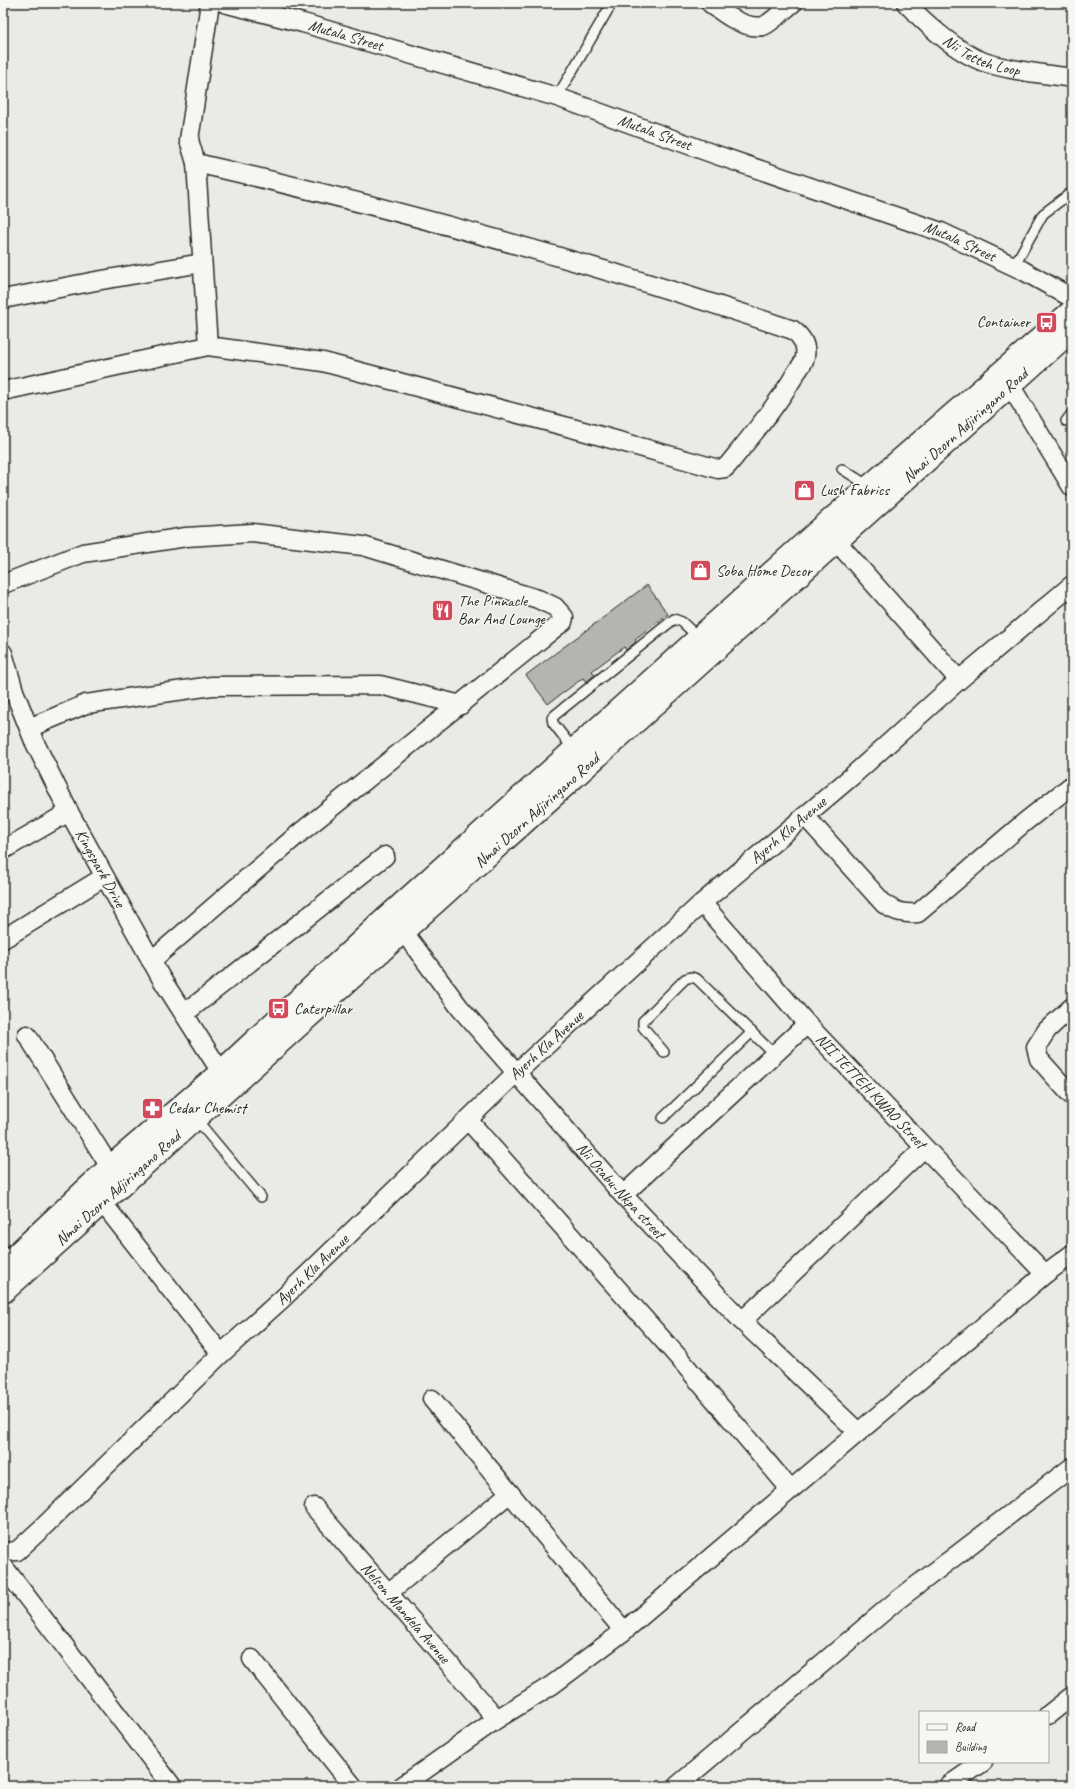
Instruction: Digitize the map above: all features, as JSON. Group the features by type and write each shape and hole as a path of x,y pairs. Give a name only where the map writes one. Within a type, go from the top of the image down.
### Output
{"main road":[{"name":"Nmai Dzorn Adjiringano Road","path":"3,1292 403,931 725,627 869,486 1072,311"},
{"name":"Nmai Dzorn Adjiringano Road","path":"5,1261 110,1167 221,1072 384,920 699,638 725,627 837,542 1072,330"}],"street":[{"path":"208,346 196,163 189,140 210,3"},
{"name":"Mutala Street","path":"224,3 303,23 558,96 711,153 941,232 1014,266 1072,298"},
{"path":"710,3 741,23 764,26 793,3"},
{"name":"Nii Tetteh Loop","path":"906,3 918,16 956,46 984,62 1072,78"},
{"path":"3,392 208,346 323,362 583,431 718,469 725,468 728,465 766,418 788,387 805,358 805,346 801,336 793,330 704,300 493,237 270,180 196,163"},
{"path":"3,299 202,263"},
{"path":"1010,385 1072,487"},
{"path":"3,584 83,553 186,538 252,533 363,546 538,599 555,607 564,617 563,622 296,836 151,961"},
{"path":"837,542 958,680"},
{"name":"Ayerh Kla Avenue","path":"3,1552 17,1551 41,1529 221,1354 282,1300 516,1073 702,903 805,816 958,680 1072,585"},
{"name":"Kingspark Drive","path":"3,653 8,694 29,728 69,812 151,961 221,1072"},
{"path":"29,728 86,704 212,686 380,685 460,705"},
{"path":"805,816 884,904 899,913 918,913 1026,821 1072,785"},
{"path":"3,850 69,812"},
{"path":"184,1014 385,856"},
{"path":"3,939 104,877"},
{"name":"NII TETTEH KWAO Street","path":"702,903 807,1024 1044,1274"},
{"name":"Nii Osabu-Nkpa street","path":"403,931 460,1008 623,1195 742,1321 858,1432"},
{"path":"1072,1007 1047,1030 1036,1047 1039,1059 1072,1096"},
{"path":"623,1195 807,1024"},
{"path":"27,1035 110,1167"},
{"path":"468,1120 679,1358 790,1489"},
{"path":"742,1321 924,1148"},
{"path":"102,1202 221,1354"},
{"path":"402,1786 497,1719 552,1685 624,1631 1044,1274 1072,1254"},
{"path":"432,1399 624,1631"},
{"path":"677,1786 895,1602 1072,1467"},
{"path":"388,1593 510,1492"},
{"name":"Nelson Mandela Avenue","path":"314,1507 497,1719"},
{"path":"3,1566 172,1786"},
{"path":"252,1659 353,1786"},
{"path":"1049,1714 1072,1696"},
{"path":"948,1786 982,1763"}],"lane":[{"path":"558,96 612,3"},
{"path":"1014,266 1042,214 1072,192"},
{"path":"842,469 869,486"},
{"path":"574,750 553,723 552,718 555,715 674,619 682,622 699,638"},
{"path":"664,1052 643,1027 643,1021 685,979 691,977 697,979 775,1055"},
{"path":"663,1118 752,1032"},
{"path":"196,1119 261,1196"}],"building":[{"path":"647,585 668,614 635,640 636,642 626,650 624,647 592,671 595,675 586,682 583,678 548,704 526,675"}],"place":[{"name":"Container","path":"1046,322"},
{"name":"Lush Fabrics","path":"804,490"},
{"name":"Soba Home Decor","path":"701,571"},
{"name":"The Pinnacle Bar And Lounge","path":"442,610"},
{"name":"Caterpillar","path":"279,1009"},
{"name":"Cedar Chemist","path":"153,1108"}]}
